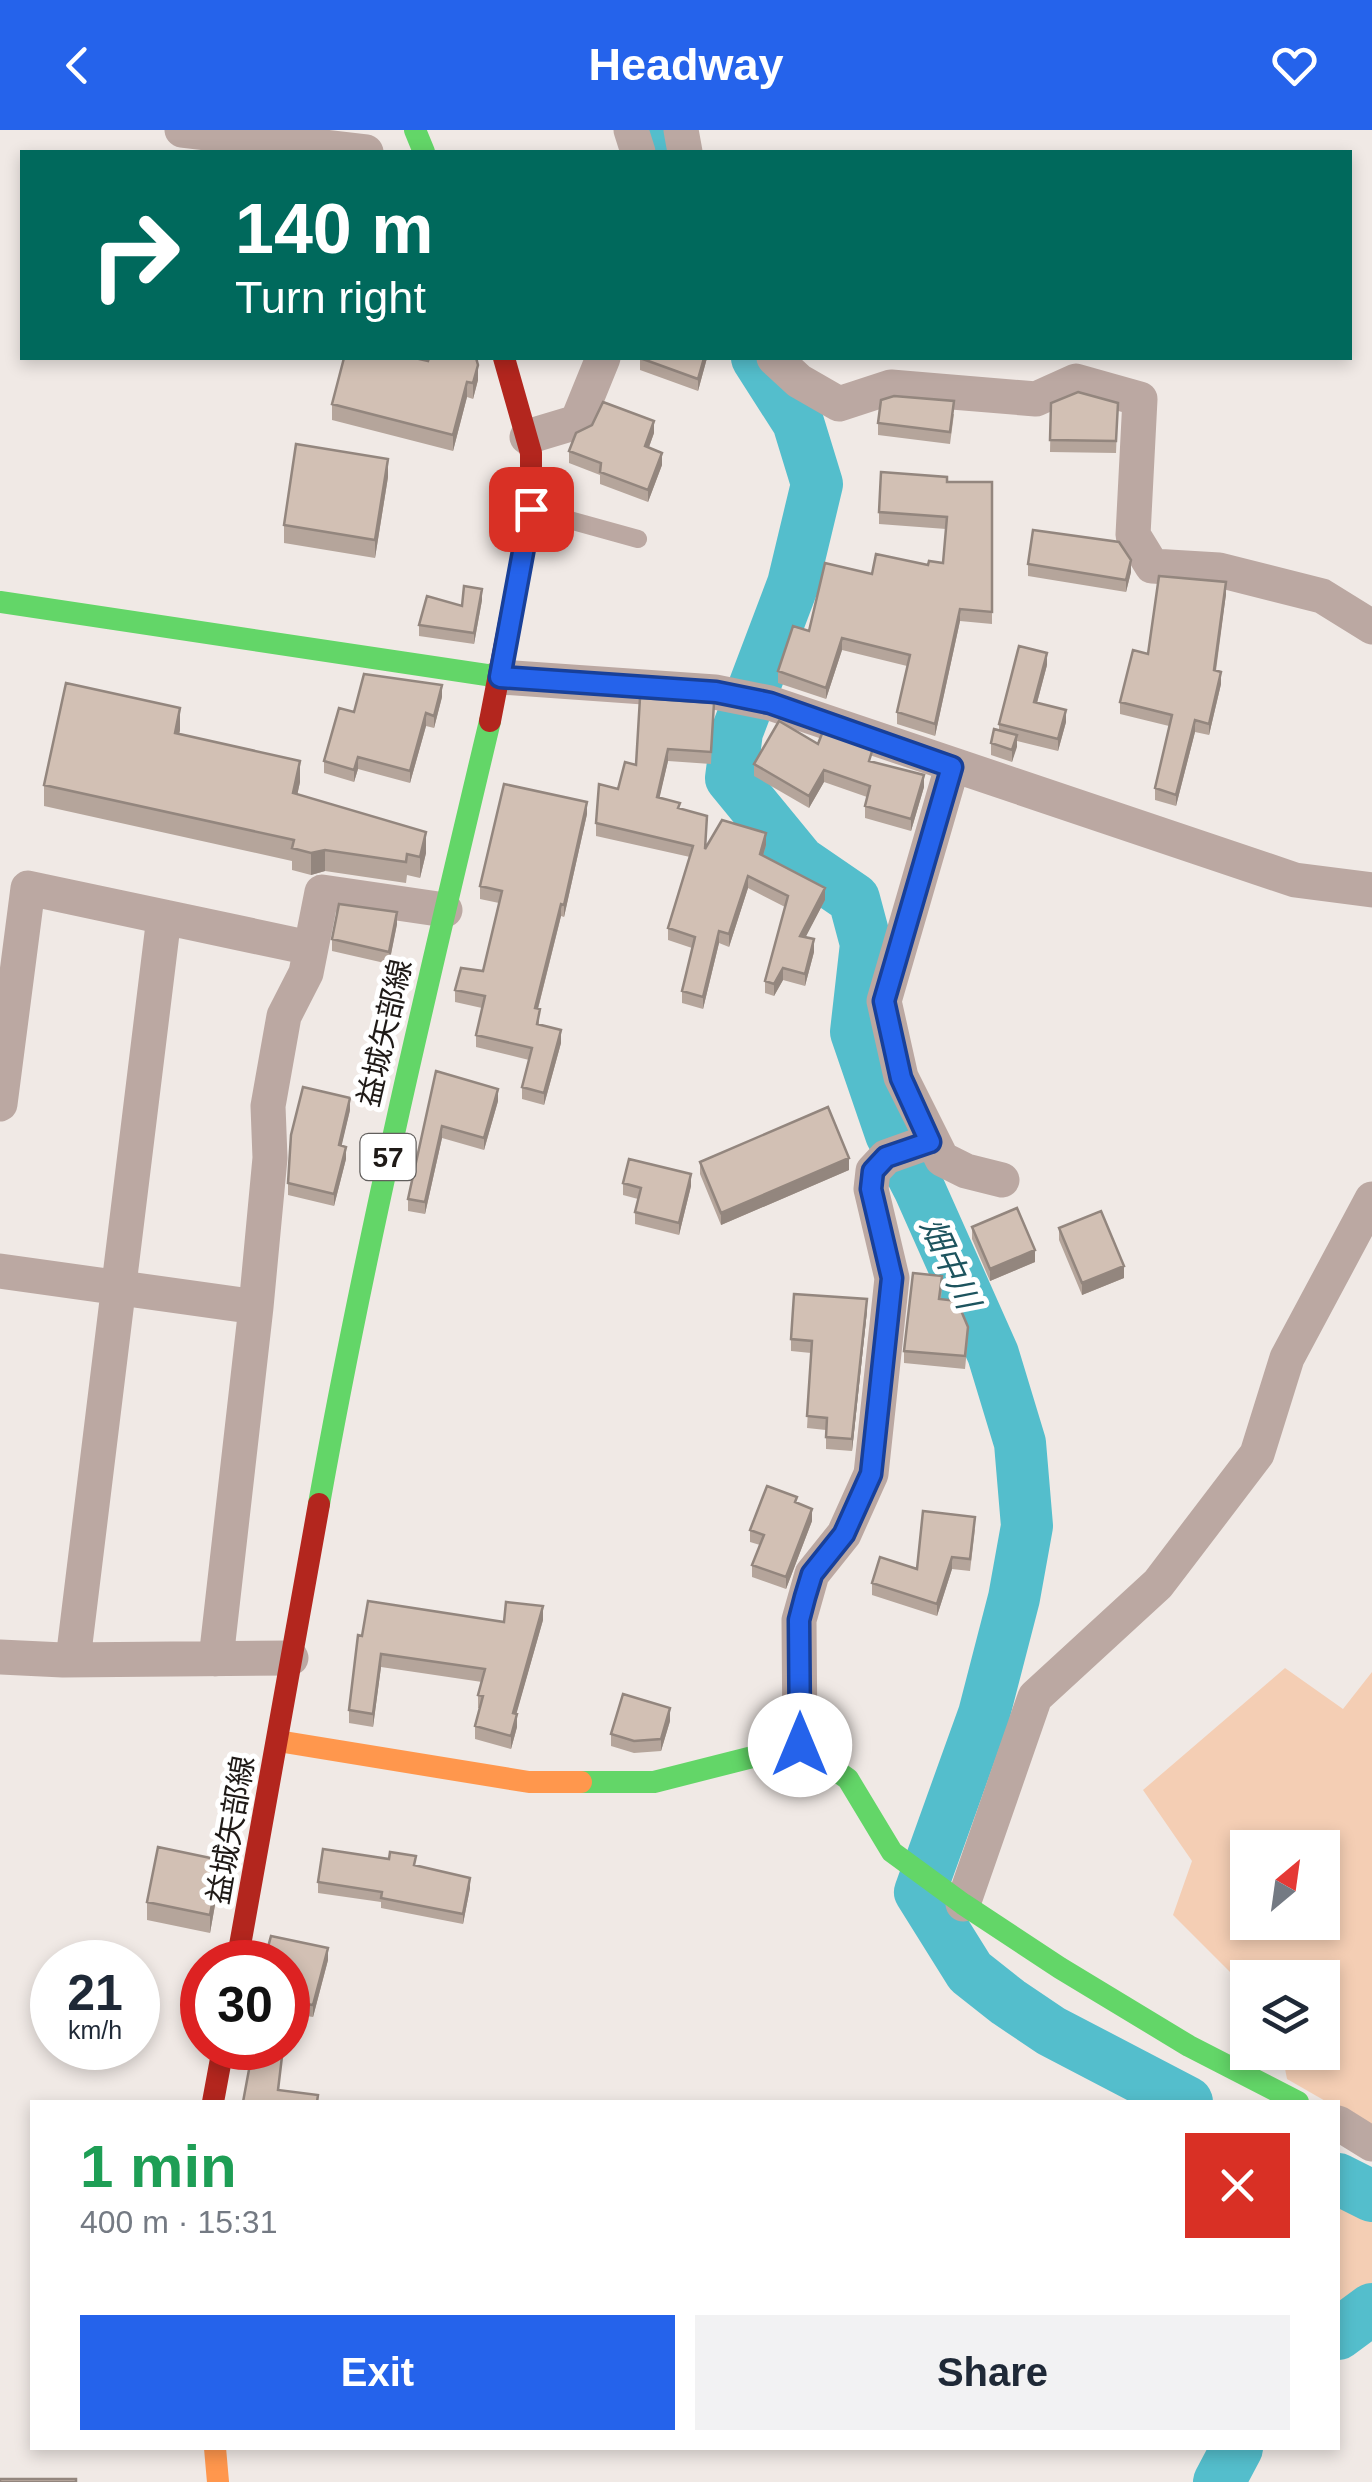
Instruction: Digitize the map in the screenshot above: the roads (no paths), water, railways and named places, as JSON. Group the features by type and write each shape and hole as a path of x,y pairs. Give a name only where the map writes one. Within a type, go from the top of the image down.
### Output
{"main road":[{"name":"益城矢部線","path":"241,1940 347,1349 395,1122 500,677 531,509 531,452 505,360"},
{"path":"0,602 500,677"},
{"path":"278,1740 529,1782 654,1782 800,1745 848,1779 892,1852 1060,1968 1190,2046 1294,2100"},
{"path":"213,2100 219,2070"},
{"path":"215,2450 218,2482"}],"street":[{"path":"182,130 349,150"},
{"path":"527,437 577,422 602,360"},
{"path":"776,360 799,381 839,404 890,386 1036,399 1076,382 1140,399 1133,534 1152,566 1219,570 1322,596 1372,627"},
{"path":"500,677 716,692 770,703 1295,880 1372,890"},
{"path":"952,767 884,1001 901,1078 926,1143 942,1159 966,1171 1002,1180"},
{"path":"0,1104 28,888 310,948"},
{"path":"216,1659 256,1307 270,1158 268,1106 284,1016 306,973 322,892 445,910"},
{"path":"73,1660 164,916"},
{"path":"800,1745 799,1620 803,1604 812,1574 844,1534 871,1474 892,1278 871,1189 873,1171 886,1157 926,1143"},
{"path":"959,1900 1035,1698 1158,1584 1256,1454 1288,1358 1372,1198"},
{"path":"0,1272 256,1307"},
{"path":"0,1657 291,1658"},
{"path":"1340,2124 1372,2144"}],"lane":[{"path":"531,509 638,539"}],"waterway":[{"name":"畑中川","path":"657,130 663,150"},
{"name":"畑中川","path":"758,360 798,422 817,484 793,584 737,732 731,778 800,862 854,899 866,944 856,1032 891,1134 993,1354 1020,1443 1027,1526 1014,1598 984,1714 920,1892 970,1972 1051,2031 1183,2100"},
{"name":"畑中川","path":"1340,2180 1372,2196"},
{"name":"畑中川","path":"1340,2333 1372,2309"},
{"name":"畑中川","path":"1219,2482 1236,2450"}]}
